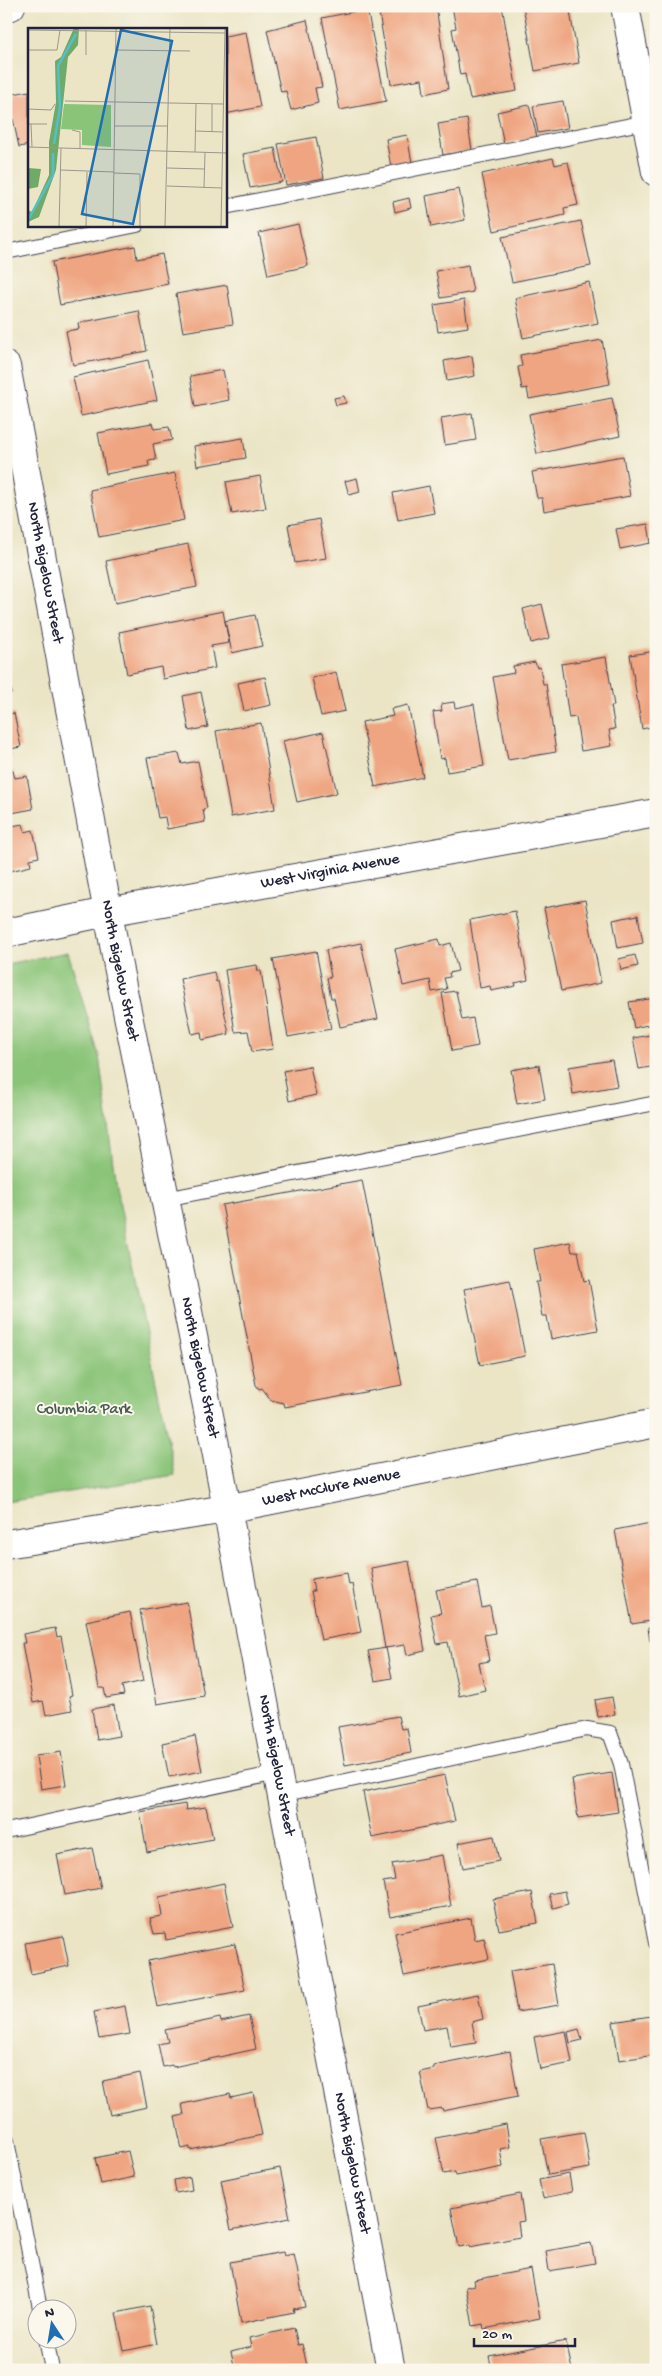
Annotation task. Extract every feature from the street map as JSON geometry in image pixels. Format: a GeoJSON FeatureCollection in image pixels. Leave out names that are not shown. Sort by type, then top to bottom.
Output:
{"type":"FeatureCollection","features":[{"type":"Feature","properties":{"kind":"street"},"geometry":{"type":"LineString","coordinates":[[6,7],[11,6]]}},
{"type":"Feature","properties":{"kind":"street"},"geometry":{"type":"LineString","coordinates":[[625,6],[651,121],[656,172]]}},
{"type":"Feature","properties":{"kind":"street","name":"North Bigelow Street"},"geometry":{"type":"LineString","coordinates":[[6,366],[107,912],[166,1199],[391,2370]]}},
{"type":"Feature","properties":{"kind":"street","name":"West Virginia Avenue"},"geometry":{"type":"LineString","coordinates":[[6,933],[107,912],[656,813]]}},
{"type":"Feature","properties":{"kind":"street","name":"West McClure Avenue"},"geometry":{"type":"LineString","coordinates":[[6,1544],[226,1509],[656,1424]]}},
{"type":"Feature","properties":{"kind":"lane"},"geometry":{"type":"LineString","coordinates":[[226,207],[651,121]]}},
{"type":"Feature","properties":{"kind":"lane"},"geometry":{"type":"LineString","coordinates":[[6,252],[133,226]]}},
{"type":"Feature","properties":{"kind":"lane"},"geometry":{"type":"LineString","coordinates":[[166,1199],[656,1103]]}},
{"type":"Feature","properties":{"kind":"lane"},"geometry":{"type":"LineString","coordinates":[[6,1831],[588,1730],[610,1733],[620,1764],[656,1943]]}},
{"type":"Feature","properties":{"kind":"lane"},"geometry":{"type":"LineString","coordinates":[[6,2136],[38,2298]]}},
{"type":"Feature","properties":{"kind":"lane"},"geometry":{"type":"LineString","coordinates":[[48,2348],[52,2370]]}},
{"type":"Feature","properties":{"kind":"green space","name":"Columbia Park"},"geometry":{"type":"Polygon","coordinates":[[[68,952],[99,1056],[116,1186],[175,1475],[6,1502],[6,964],[68,952]]]}},
{"type":"Feature","properties":{"kind":"building"},"geometry":{"type":"Polygon","coordinates":[[[386,6],[436,6],[448,89],[424,94],[422,79],[391,84],[379,13],[387,11],[386,6]]]}},
{"type":"Feature","properties":{"kind":"building"},"geometry":{"type":"Polygon","coordinates":[[[452,6],[502,6],[517,91],[470,99],[465,74],[460,75],[452,29],[456,28],[452,6]]]}},
{"type":"Feature","properties":{"kind":"building"},"geometry":{"type":"Polygon","coordinates":[[[523,6],[569,6],[579,63],[535,71],[523,6]]]}},
{"type":"Feature","properties":{"kind":"building"},"geometry":{"type":"Polygon","coordinates":[[[367,9],[386,101],[340,110],[322,18],[367,9]]]}},
{"type":"Feature","properties":{"kind":"building"},"geometry":{"type":"Polygon","coordinates":[[[307,20],[322,87],[315,88],[318,103],[291,110],[286,91],[281,92],[267,30],[307,20]]]}},
{"type":"Feature","properties":{"kind":"building"},"geometry":{"type":"Polygon","coordinates":[[[246,32],[260,107],[226,114],[226,36],[246,32]]]}},
{"type":"Feature","properties":{"kind":"building"},"geometry":{"type":"Polygon","coordinates":[[[28,91],[28,145],[19,147],[8,95],[28,91]]]}},
{"type":"Feature","properties":{"kind":"building"},"geometry":{"type":"Polygon","coordinates":[[[563,101],[568,128],[538,133],[533,106],[563,101]]]}},
{"type":"Feature","properties":{"kind":"building"},"geometry":{"type":"Polygon","coordinates":[[[529,105],[537,137],[504,144],[497,112],[529,105]]]}},
{"type":"Feature","properties":{"kind":"building"},"geometry":{"type":"Polygon","coordinates":[[[467,119],[472,150],[443,155],[438,124],[467,119]]]}},
{"type":"Feature","properties":{"kind":"building"},"geometry":{"type":"Polygon","coordinates":[[[407,135],[412,163],[391,167],[386,139],[407,135]]]}},
{"type":"Feature","properties":{"kind":"building"},"geometry":{"type":"Polygon","coordinates":[[[316,137],[324,178],[286,185],[278,144],[316,137]]]}},
{"type":"Feature","properties":{"kind":"building"},"geometry":{"type":"Polygon","coordinates":[[[275,148],[282,182],[250,188],[243,154],[275,148]]]}},
{"type":"Feature","properties":{"kind":"building"},"geometry":{"type":"Polygon","coordinates":[[[553,158],[555,165],[568,162],[578,205],[564,208],[565,215],[494,231],[482,174],[553,158]]]}},
{"type":"Feature","properties":{"kind":"building"},"geometry":{"type":"Polygon","coordinates":[[[459,189],[465,220],[431,227],[426,196],[459,189]]]}},
{"type":"Feature","properties":{"kind":"building"},"geometry":{"type":"Polygon","coordinates":[[[409,198],[411,208],[395,212],[393,202],[409,198]]]}},
{"type":"Feature","properties":{"kind":"building"},"geometry":{"type":"Polygon","coordinates":[[[581,221],[591,266],[512,282],[502,237],[581,221]]]}},
{"type":"Feature","properties":{"kind":"building"},"geometry":{"type":"Polygon","coordinates":[[[298,224],[308,266],[268,275],[259,233],[298,224]]]}},
{"type":"Feature","properties":{"kind":"building"},"geometry":{"type":"Polygon","coordinates":[[[135,246],[137,259],[162,254],[168,284],[60,305],[52,262],[135,246]]]}},
{"type":"Feature","properties":{"kind":"building"},"geometry":{"type":"Polygon","coordinates":[[[468,265],[473,292],[441,298],[436,271],[468,265]]]}},
{"type":"Feature","properties":{"kind":"building"},"geometry":{"type":"Polygon","coordinates":[[[589,282],[598,323],[523,338],[515,298],[589,282]]]}},
{"type":"Feature","properties":{"kind":"building"},"geometry":{"type":"Polygon","coordinates":[[[227,285],[233,324],[183,332],[176,294],[227,285]]]}},
{"type":"Feature","properties":{"kind":"building"},"geometry":{"type":"Polygon","coordinates":[[[464,300],[468,327],[438,332],[434,305],[464,300]]]}},
{"type":"Feature","properties":{"kind":"building"},"geometry":{"type":"Polygon","coordinates":[[[139,311],[147,351],[73,365],[66,331],[79,329],[78,323],[139,311]]]}},
{"type":"Feature","properties":{"kind":"building"},"geometry":{"type":"Polygon","coordinates":[[[602,340],[610,384],[529,399],[527,388],[522,389],[518,367],[522,366],[520,355],[602,340]]]}},
{"type":"Feature","properties":{"kind":"building"},"geometry":{"type":"Polygon","coordinates":[[[472,356],[475,376],[447,381],[444,361],[472,356]]]}},
{"type":"Feature","properties":{"kind":"building"},"geometry":{"type":"Polygon","coordinates":[[[148,360],[157,400],[81,416],[73,377],[148,360]]]}},
{"type":"Feature","properties":{"kind":"building"},"geometry":{"type":"Polygon","coordinates":[[[223,370],[229,400],[195,407],[190,376],[223,370]]]}},
{"type":"Feature","properties":{"kind":"building"},"geometry":{"type":"Polygon","coordinates":[[[344,396],[346,403],[336,405],[334,398],[344,396]]]}},
{"type":"Feature","properties":{"kind":"building"},"geometry":{"type":"Polygon","coordinates":[[[612,398],[620,436],[537,454],[529,414],[612,398]]]}},
{"type":"Feature","properties":{"kind":"building"},"geometry":{"type":"Polygon","coordinates":[[[472,413],[476,440],[445,445],[441,418],[472,413]]]}},
{"type":"Feature","properties":{"kind":"building"},"geometry":{"type":"Polygon","coordinates":[[[152,423],[154,429],[169,427],[172,440],[153,444],[156,460],[148,461],[149,466],[106,474],[98,433],[152,423]]]}},
{"type":"Feature","properties":{"kind":"building"},"geometry":{"type":"Polygon","coordinates":[[[243,438],[246,458],[197,466],[194,446],[243,438]]]}},
{"type":"Feature","properties":{"kind":"building"},"geometry":{"type":"Polygon","coordinates":[[[623,456],[630,496],[544,511],[542,498],[537,498],[532,472],[623,456]]]}},
{"type":"Feature","properties":{"kind":"building"},"geometry":{"type":"Polygon","coordinates":[[[175,473],[184,520],[99,537],[90,490],[175,473]]]}},
{"type":"Feature","properties":{"kind":"building"},"geometry":{"type":"Polygon","coordinates":[[[260,476],[266,508],[232,514],[226,482],[260,476]]]}},
{"type":"Feature","properties":{"kind":"building"},"geometry":{"type":"Polygon","coordinates":[[[357,478],[360,492],[349,495],[345,481],[357,478]]]}},
{"type":"Feature","properties":{"kind":"building"},"geometry":{"type":"Polygon","coordinates":[[[429,486],[434,513],[398,520],[393,493],[429,486]]]}},
{"type":"Feature","properties":{"kind":"building"},"geometry":{"type":"Polygon","coordinates":[[[319,519],[326,558],[295,563],[288,525],[319,519]]]}},
{"type":"Feature","properties":{"kind":"building"},"geometry":{"type":"Polygon","coordinates":[[[648,524],[651,543],[620,549],[616,529],[648,524]]]}},
{"type":"Feature","properties":{"kind":"building"},"geometry":{"type":"Polygon","coordinates":[[[188,544],[197,587],[115,603],[106,561],[188,544]]]}},
{"type":"Feature","properties":{"kind":"building"},"geometry":{"type":"Polygon","coordinates":[[[542,604],[550,638],[531,643],[523,609],[542,604]]]}},
{"type":"Feature","properties":{"kind":"building"},"geometry":{"type":"Polygon","coordinates":[[[223,611],[229,643],[211,646],[215,668],[163,679],[161,667],[127,674],[119,632],[223,611]]]}},
{"type":"Feature","properties":{"kind":"building"},"geometry":{"type":"Polygon","coordinates":[[[255,615],[262,646],[232,653],[225,621],[255,615]]]}},
{"type":"Feature","properties":{"kind":"building"},"geometry":{"type":"Polygon","coordinates":[[[656,651],[656,737],[652,737],[651,727],[642,729],[630,655],[656,651]]]}},
{"type":"Feature","properties":{"kind":"building"},"geometry":{"type":"Polygon","coordinates":[[[606,657],[614,706],[611,706],[615,729],[609,730],[612,746],[581,751],[576,717],[569,718],[561,664],[606,657]]]}},
{"type":"Feature","properties":{"kind":"building"},"geometry":{"type":"Polygon","coordinates":[[[535,662],[537,668],[540,667],[543,684],[546,684],[556,752],[508,760],[493,677],[514,673],[513,666],[535,662]]]}},
{"type":"Feature","properties":{"kind":"building"},"geometry":{"type":"Polygon","coordinates":[[[6,671],[12,693],[6,694],[6,671]]]}},
{"type":"Feature","properties":{"kind":"building"},"geometry":{"type":"Polygon","coordinates":[[[336,672],[345,711],[321,716],[312,678],[336,672]]]}},
{"type":"Feature","properties":{"kind":"building"},"geometry":{"type":"Polygon","coordinates":[[[265,677],[271,705],[244,711],[238,683],[265,677]]]}},
{"type":"Feature","properties":{"kind":"building"},"geometry":{"type":"Polygon","coordinates":[[[201,692],[208,727],[189,731],[183,696],[201,692]]]}},
{"type":"Feature","properties":{"kind":"building"},"geometry":{"type":"Polygon","coordinates":[[[454,702],[455,708],[474,704],[484,766],[447,772],[445,758],[440,759],[433,712],[442,711],[441,704],[454,702]]]}},
{"type":"Feature","properties":{"kind":"building"},"geometry":{"type":"Polygon","coordinates":[[[408,705],[423,777],[375,787],[362,722],[393,716],[391,709],[408,705]]]}},
{"type":"Feature","properties":{"kind":"building"},"geometry":{"type":"Polygon","coordinates":[[[14,713],[21,747],[9,749],[11,757],[6,758],[6,715],[14,713]]]}},
{"type":"Feature","properties":{"kind":"building"},"geometry":{"type":"Polygon","coordinates":[[[261,723],[275,809],[231,817],[216,731],[261,723]]]}},
{"type":"Feature","properties":{"kind":"building"},"geometry":{"type":"Polygon","coordinates":[[[323,732],[337,793],[297,802],[283,741],[323,732]]]}},
{"type":"Feature","properties":{"kind":"building"},"geometry":{"type":"Polygon","coordinates":[[[179,753],[182,764],[198,761],[207,808],[203,809],[205,822],[167,829],[165,817],[158,818],[147,758],[179,753]]]}},
{"type":"Feature","properties":{"kind":"building"},"geometry":{"type":"Polygon","coordinates":[[[13,771],[15,778],[27,776],[33,809],[6,814],[6,772],[13,771]]]}},
{"type":"Feature","properties":{"kind":"building"},"geometry":{"type":"Polygon","coordinates":[[[23,824],[25,832],[33,830],[39,857],[30,859],[31,866],[6,872],[6,827],[23,824]]]}},
{"type":"Feature","properties":{"kind":"building"},"geometry":{"type":"Polygon","coordinates":[[[585,900],[601,983],[561,991],[544,908],[585,900]]]}},
{"type":"Feature","properties":{"kind":"building"},"geometry":{"type":"Polygon","coordinates":[[[515,911],[528,980],[515,983],[516,986],[491,991],[490,986],[480,988],[470,920],[515,911]]]}},
{"type":"Feature","properties":{"kind":"building"},"geometry":{"type":"Polygon","coordinates":[[[638,915],[643,943],[618,948],[613,920],[638,915]]]}},
{"type":"Feature","properties":{"kind":"building"},"geometry":{"type":"Polygon","coordinates":[[[439,939],[440,946],[451,943],[458,971],[449,973],[450,977],[444,978],[447,989],[432,992],[430,980],[403,986],[395,949],[439,939]]]}},
{"type":"Feature","properties":{"kind":"building"},"geometry":{"type":"Polygon","coordinates":[[[361,943],[378,1019],[340,1027],[334,998],[331,998],[327,978],[331,977],[326,950],[361,943]]]}},
{"type":"Feature","properties":{"kind":"building"},"geometry":{"type":"Polygon","coordinates":[[[316,951],[331,1029],[288,1037],[273,959],[316,951]]]}},
{"type":"Feature","properties":{"kind":"building"},"geometry":{"type":"Polygon","coordinates":[[[635,955],[638,966],[621,970],[619,959],[635,955]]]}},
{"type":"Feature","properties":{"kind":"building"},"geometry":{"type":"Polygon","coordinates":[[[257,965],[258,971],[261,971],[273,1049],[252,1052],[248,1031],[235,1032],[225,970],[257,965]]]}},
{"type":"Feature","properties":{"kind":"building"},"geometry":{"type":"Polygon","coordinates":[[[214,972],[216,982],[218,981],[229,1034],[202,1040],[201,1032],[192,1034],[180,979],[214,972]]]}},
{"type":"Feature","properties":{"kind":"building"},"geometry":{"type":"Polygon","coordinates":[[[456,991],[462,1020],[473,1018],[478,1046],[452,1051],[442,993],[456,991]]]}},
{"type":"Feature","properties":{"kind":"building"},"geometry":{"type":"Polygon","coordinates":[[[656,998],[656,1023],[634,1028],[629,1002],[656,998]]]}},
{"type":"Feature","properties":{"kind":"building"},"geometry":{"type":"Polygon","coordinates":[[[656,1034],[656,1066],[639,1069],[633,1038],[656,1034]]]}},
{"type":"Feature","properties":{"kind":"building"},"geometry":{"type":"Polygon","coordinates":[[[612,1060],[617,1086],[573,1094],[569,1067],[612,1060]]]}},
{"type":"Feature","properties":{"kind":"building"},"geometry":{"type":"Polygon","coordinates":[[[539,1065],[545,1099],[517,1104],[511,1070],[539,1065]]]}},
{"type":"Feature","properties":{"kind":"building"},"geometry":{"type":"Polygon","coordinates":[[[310,1066],[316,1095],[289,1101],[283,1071],[310,1066]]]}},
{"type":"Feature","properties":{"kind":"building"},"geometry":{"type":"Polygon","coordinates":[[[362,1180],[402,1385],[285,1407],[284,1403],[271,1400],[262,1388],[259,1389],[256,1385],[222,1205],[362,1180]]]}},
{"type":"Feature","properties":{"kind":"building"},"geometry":{"type":"Polygon","coordinates":[[[570,1242],[572,1252],[578,1251],[584,1281],[589,1280],[598,1330],[551,1339],[547,1316],[542,1316],[536,1282],[540,1282],[534,1249],[570,1242]]]}},
{"type":"Feature","properties":{"kind":"building"},"geometry":{"type":"Polygon","coordinates":[[[510,1280],[525,1356],[480,1365],[464,1289],[510,1280]]]}},
{"type":"Feature","properties":{"kind":"building"},"geometry":{"type":"Polygon","coordinates":[[[656,1522],[656,1620],[632,1624],[615,1530],[656,1522]]]}},
{"type":"Feature","properties":{"kind":"building"},"geometry":{"type":"Polygon","coordinates":[[[409,1561],[425,1651],[407,1655],[405,1645],[385,1648],[371,1568],[409,1561]]]}},
{"type":"Feature","properties":{"kind":"building"},"geometry":{"type":"Polygon","coordinates":[[[347,1573],[349,1585],[352,1584],[361,1632],[321,1640],[311,1591],[314,1591],[312,1579],[347,1573]]]}},
{"type":"Feature","properties":{"kind":"building"},"geometry":{"type":"Polygon","coordinates":[[[477,1582],[482,1608],[490,1606],[495,1633],[484,1635],[489,1661],[479,1663],[485,1690],[459,1696],[448,1642],[437,1644],[431,1615],[441,1613],[436,1590],[477,1582]]]}},
{"type":"Feature","properties":{"kind":"building"},"geometry":{"type":"Polygon","coordinates":[[[187,1602],[204,1696],[157,1704],[140,1610],[187,1602]]]}},
{"type":"Feature","properties":{"kind":"building"},"geometry":{"type":"Polygon","coordinates":[[[130,1612],[143,1681],[122,1686],[124,1695],[106,1698],[104,1688],[99,1688],[86,1621],[130,1612]]]}},
{"type":"Feature","properties":{"kind":"building"},"geometry":{"type":"Polygon","coordinates":[[[656,1627],[656,1639],[650,1641],[648,1628],[656,1627]]]}},
{"type":"Feature","properties":{"kind":"building"},"geometry":{"type":"Polygon","coordinates":[[[55,1628],[57,1637],[61,1636],[72,1695],[69,1696],[72,1710],[46,1715],[43,1701],[33,1703],[22,1643],[25,1643],[23,1634],[55,1628]]]}},
{"type":"Feature","properties":{"kind":"building"},"geometry":{"type":"Polygon","coordinates":[[[386,1648],[392,1678],[375,1681],[368,1651],[386,1648]]]}},
{"type":"Feature","properties":{"kind":"building"},"geometry":{"type":"Polygon","coordinates":[[[612,1697],[615,1714],[598,1717],[595,1700],[612,1697]]]}},
{"type":"Feature","properties":{"kind":"building"},"geometry":{"type":"Polygon","coordinates":[[[114,1705],[119,1736],[97,1740],[92,1709],[114,1705]]]}},
{"type":"Feature","properties":{"kind":"building"},"geometry":{"type":"Polygon","coordinates":[[[398,1716],[401,1729],[407,1728],[411,1753],[345,1765],[338,1727],[398,1716]]]}},
{"type":"Feature","properties":{"kind":"building"},"geometry":{"type":"Polygon","coordinates":[[[195,1736],[202,1771],[169,1777],[162,1743],[195,1736]]]}},
{"type":"Feature","properties":{"kind":"building"},"geometry":{"type":"Polygon","coordinates":[[[61,1752],[66,1785],[41,1789],[36,1756],[61,1752]]]}},
{"type":"Feature","properties":{"kind":"building"},"geometry":{"type":"Polygon","coordinates":[[[612,1773],[618,1812],[578,1818],[572,1779],[612,1773]]]}},
{"type":"Feature","properties":{"kind":"building"},"geometry":{"type":"Polygon","coordinates":[[[445,1775],[455,1821],[372,1838],[363,1792],[445,1775]]]}},
{"type":"Feature","properties":{"kind":"building"},"geometry":{"type":"Polygon","coordinates":[[[185,1804],[186,1810],[206,1807],[213,1839],[147,1852],[140,1812],[185,1804]]]}},
{"type":"Feature","properties":{"kind":"building"},"geometry":{"type":"Polygon","coordinates":[[[494,1836],[499,1861],[463,1868],[458,1843],[494,1836]]]}},
{"type":"Feature","properties":{"kind":"building"},"geometry":{"type":"Polygon","coordinates":[[[92,1848],[101,1888],[65,1895],[57,1855],[92,1848]]]}},
{"type":"Feature","properties":{"kind":"building"},"geometry":{"type":"Polygon","coordinates":[[[442,1855],[451,1906],[390,1917],[383,1882],[395,1880],[392,1864],[442,1855]]]}},
{"type":"Feature","properties":{"kind":"building"},"geometry":{"type":"Polygon","coordinates":[[[224,1883],[233,1927],[166,1940],[165,1933],[154,1934],[150,1918],[162,1916],[159,1897],[224,1883]]]}},
{"type":"Feature","properties":{"kind":"building"},"geometry":{"type":"Polygon","coordinates":[[[565,1891],[568,1904],[553,1908],[549,1894],[565,1891]]]}},
{"type":"Feature","properties":{"kind":"building"},"geometry":{"type":"Polygon","coordinates":[[[532,1892],[538,1923],[499,1930],[493,1899],[532,1892]]]}},
{"type":"Feature","properties":{"kind":"building"},"geometry":{"type":"Polygon","coordinates":[[[471,1918],[475,1940],[484,1938],[489,1959],[404,1976],[395,1933],[471,1918]]]}},
{"type":"Feature","properties":{"kind":"building"},"geometry":{"type":"Polygon","coordinates":[[[63,1936],[69,1966],[31,1974],[25,1943],[63,1936]]]}},
{"type":"Feature","properties":{"kind":"building"},"geometry":{"type":"Polygon","coordinates":[[[235,1944],[245,1990],[157,2007],[148,1961],[235,1944]]]}},
{"type":"Feature","properties":{"kind":"building"},"geometry":{"type":"Polygon","coordinates":[[[552,1964],[559,2005],[517,2012],[510,1971],[552,1964]]]}},
{"type":"Feature","properties":{"kind":"building"},"geometry":{"type":"Polygon","coordinates":[[[478,1994],[483,2019],[472,2022],[476,2043],[451,2047],[447,2026],[423,2030],[418,2006],[478,1994]]]}},
{"type":"Feature","properties":{"kind":"building"},"geometry":{"type":"Polygon","coordinates":[[[125,2006],[130,2034],[99,2039],[94,2012],[125,2006]]]}},
{"type":"Feature","properties":{"kind":"building"},"geometry":{"type":"Polygon","coordinates":[[[249,2016],[256,2049],[173,2067],[172,2065],[163,2067],[158,2044],[168,2042],[165,2030],[220,2018],[221,2022],[249,2016]]]}},
{"type":"Feature","properties":{"kind":"building"},"geometry":{"type":"Polygon","coordinates":[[[651,2016],[656,2055],[619,2060],[613,2022],[651,2016]]]}},
{"type":"Feature","properties":{"kind":"building"},"geometry":{"type":"Polygon","coordinates":[[[579,2029],[582,2040],[570,2043],[568,2032],[579,2029]]]}},
{"type":"Feature","properties":{"kind":"building"},"geometry":{"type":"Polygon","coordinates":[[[566,2031],[572,2063],[540,2069],[534,2037],[566,2031]]]}},
{"type":"Feature","properties":{"kind":"building"},"geometry":{"type":"Polygon","coordinates":[[[510,2051],[518,2096],[443,2111],[442,2108],[428,2110],[420,2072],[434,2069],[434,2066],[510,2051]]]}},
{"type":"Feature","properties":{"kind":"building"},"geometry":{"type":"Polygon","coordinates":[[[140,2073],[147,2107],[110,2115],[103,2081],[140,2073]]]}},
{"type":"Feature","properties":{"kind":"building"},"geometry":{"type":"Polygon","coordinates":[[[253,2093],[262,2135],[190,2150],[190,2147],[182,2149],[175,2117],[184,2115],[182,2104],[230,2094],[231,2098],[253,2093]]]}},
{"type":"Feature","properties":{"kind":"building"},"geometry":{"type":"Polygon","coordinates":[[[506,2124],[510,2147],[500,2149],[503,2167],[456,2176],[455,2172],[444,2174],[436,2138],[506,2124]]]}},
{"type":"Feature","properties":{"kind":"building"},"geometry":{"type":"Polygon","coordinates":[[[584,2132],[590,2168],[548,2175],[541,2139],[584,2132]]]}},
{"type":"Feature","properties":{"kind":"building"},"geometry":{"type":"Polygon","coordinates":[[[128,2151],[134,2177],[101,2184],[95,2158],[128,2151]]]}},
{"type":"Feature","properties":{"kind":"building"},"geometry":{"type":"Polygon","coordinates":[[[280,2168],[290,2218],[231,2230],[221,2180],[280,2168]]]}},
{"type":"Feature","properties":{"kind":"building"},"geometry":{"type":"Polygon","coordinates":[[[569,2174],[572,2192],[543,2198],[539,2180],[569,2174]]]}},
{"type":"Feature","properties":{"kind":"building"},"geometry":{"type":"Polygon","coordinates":[[[190,2177],[192,2190],[176,2193],[174,2180],[190,2177]]]}},
{"type":"Feature","properties":{"kind":"building"},"geometry":{"type":"Polygon","coordinates":[[[520,2194],[524,2221],[518,2222],[520,2237],[470,2247],[470,2245],[459,2247],[451,2208],[520,2194]]]}},
{"type":"Feature","properties":{"kind":"building"},"geometry":{"type":"Polygon","coordinates":[[[591,2243],[595,2263],[549,2271],[546,2251],[591,2243]]]}},
{"type":"Feature","properties":{"kind":"building"},"geometry":{"type":"Polygon","coordinates":[[[283,2252],[284,2256],[294,2254],[305,2307],[293,2309],[294,2312],[241,2323],[230,2262],[283,2252]]]}},
{"type":"Feature","properties":{"kind":"building"},"geometry":{"type":"Polygon","coordinates":[[[531,2269],[540,2318],[484,2329],[483,2324],[473,2326],[466,2287],[475,2285],[474,2280],[531,2269]]]}},
{"type":"Feature","properties":{"kind":"building"},"geometry":{"type":"Polygon","coordinates":[[[150,2306],[157,2344],[124,2351],[116,2313],[150,2306]]]}},
{"type":"Feature","properties":{"kind":"building"},"geometry":{"type":"Polygon","coordinates":[[[294,2328],[298,2345],[302,2344],[308,2370],[235,2370],[231,2352],[251,2347],[249,2338],[294,2328]]]}},
{"type":"Feature","properties":{"kind":"building"},"geometry":{"type":"Polygon","coordinates":[[[566,2341],[572,2370],[492,2370],[489,2356],[566,2341]]]}}]}
